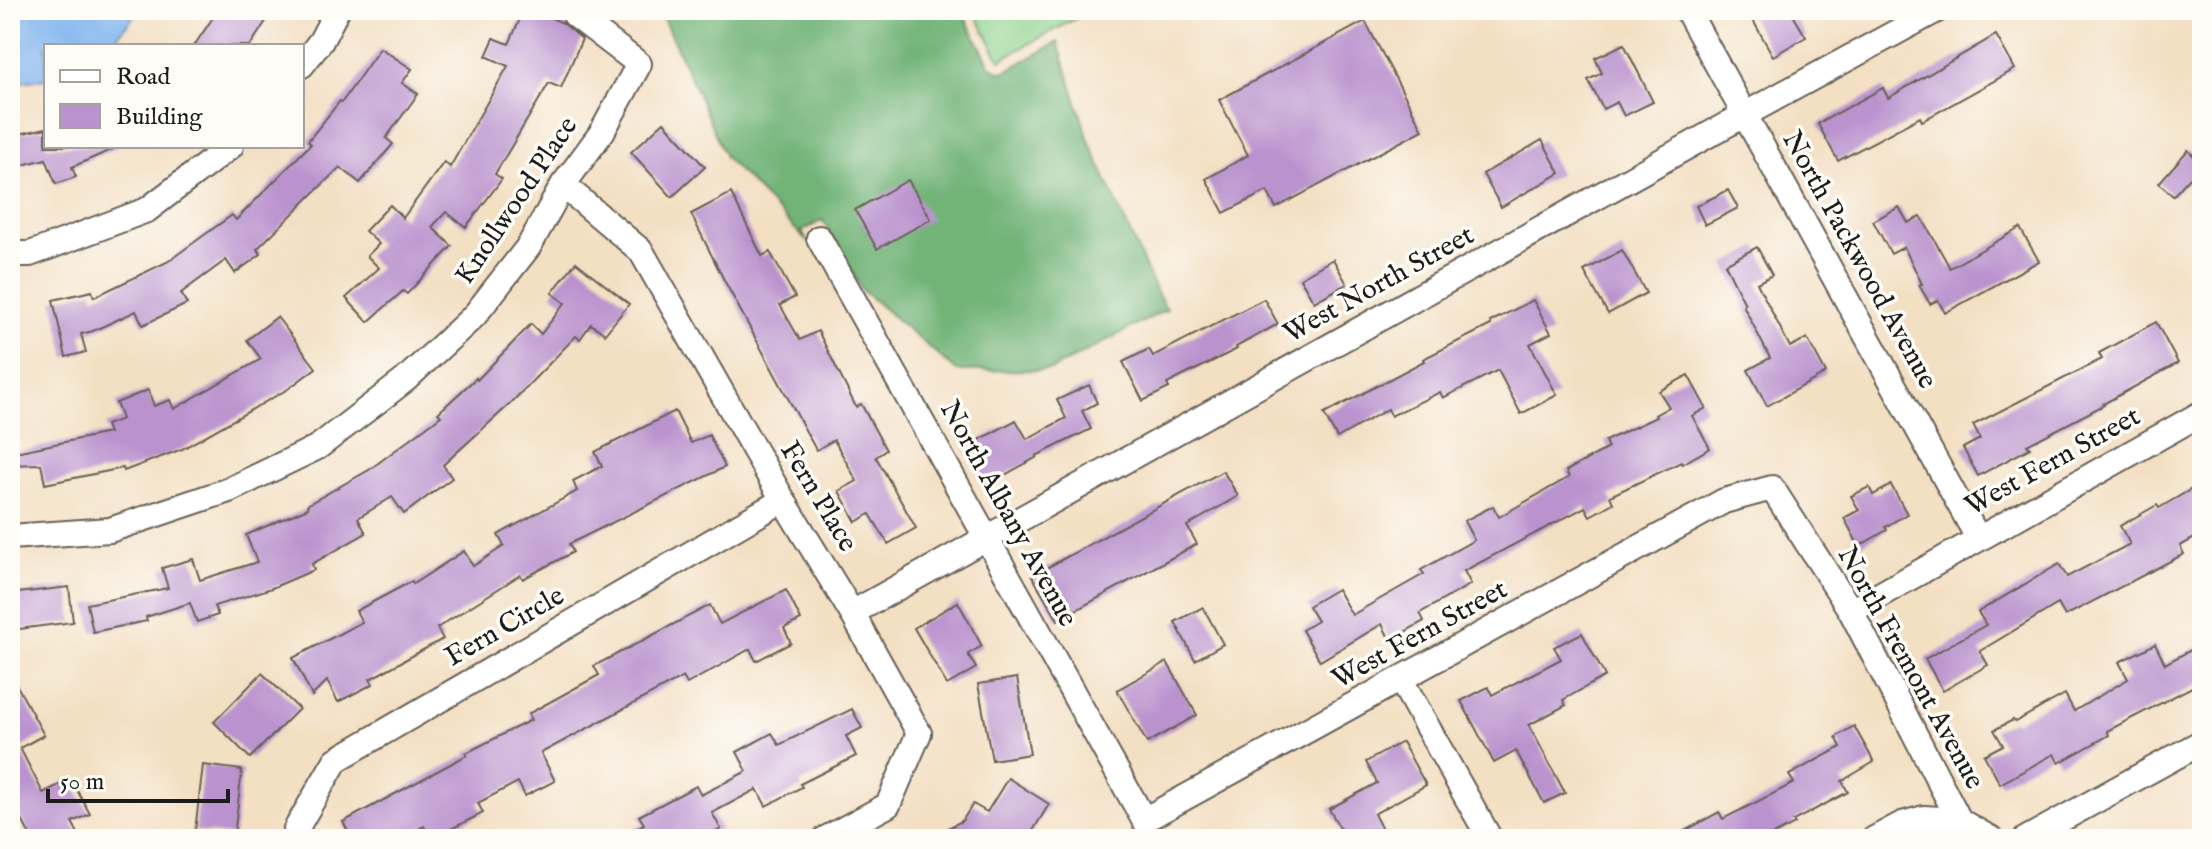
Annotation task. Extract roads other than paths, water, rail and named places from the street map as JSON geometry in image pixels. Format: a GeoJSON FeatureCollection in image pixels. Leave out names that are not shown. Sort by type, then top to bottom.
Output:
{"type":"FeatureCollection","features":[{"type":"Feature","properties":{"kind":"street"},"geometry":{"type":"LineString","coordinates":[[304,62],[321,41],[337,10]]}},
{"type":"Feature","properties":{"kind":"street","name":"North Packwood Avenue"},"geometry":{"type":"LineString","coordinates":[[1687,10],[1978,538]]}},
{"type":"Feature","properties":{"kind":"street","name":"West North Street"},"geometry":{"type":"LineString","coordinates":[[852,613],[1937,10]]}},
{"type":"Feature","properties":{"kind":"street","name":"Knollwood Place"},"geometry":{"type":"LineString","coordinates":[[10,537],[110,530],[229,490],[318,447],[405,380],[474,316],[529,246],[563,185],[602,132],[639,64],[575,15]]}},
{"type":"Feature","properties":{"kind":"street"},"geometry":{"type":"LineString","coordinates":[[10,254],[30,254],[147,210],[228,148]]}},
{"type":"Feature","properties":{"kind":"street","name":"Fern Place"},"geometry":{"type":"LineString","coordinates":[[563,185],[641,251],[919,733],[888,805],[825,839]]}},
{"type":"Feature","properties":{"kind":"street","name":"North Albany Avenue"},"geometry":{"type":"LineString","coordinates":[[819,238],[1144,820]]}},
{"type":"Feature","properties":{"kind":"street","name":"West Fern Street"},"geometry":{"type":"LineString","coordinates":[[1851,611],[2202,413]]}},
{"type":"Feature","properties":{"kind":"street","name":"North Fremont Avenue"},"geometry":{"type":"LineString","coordinates":[[1724,501],[1772,488],[1851,611],[1964,829]]}},
{"type":"Feature","properties":{"kind":"street","name":"Fern Circle"},"geometry":{"type":"LineString","coordinates":[[302,839],[296,829],[336,760],[783,500]]}},
{"type":"Feature","properties":{"kind":"street","name":"West Fern Street"},"geometry":{"type":"LineString","coordinates":[[1144,820],[1724,501]]}},
{"type":"Feature","properties":{"kind":"street"},"geometry":{"type":"LineString","coordinates":[[1401,680],[1490,839]]}},
{"type":"Feature","properties":{"kind":"street"},"geometry":{"type":"LineString","coordinates":[[2026,839],[2202,742]]}},
{"type":"Feature","properties":{"kind":"street"},"geometry":{"type":"LineString","coordinates":[[1874,839],[1902,824],[1924,818],[1991,839]]}},
{"type":"Feature","properties":{"kind":"water"},"geometry":{"type":"Polygon","coordinates":[[[10,10],[139,10],[112,44],[44,44],[44,79],[10,83],[10,10]]]}}]}
